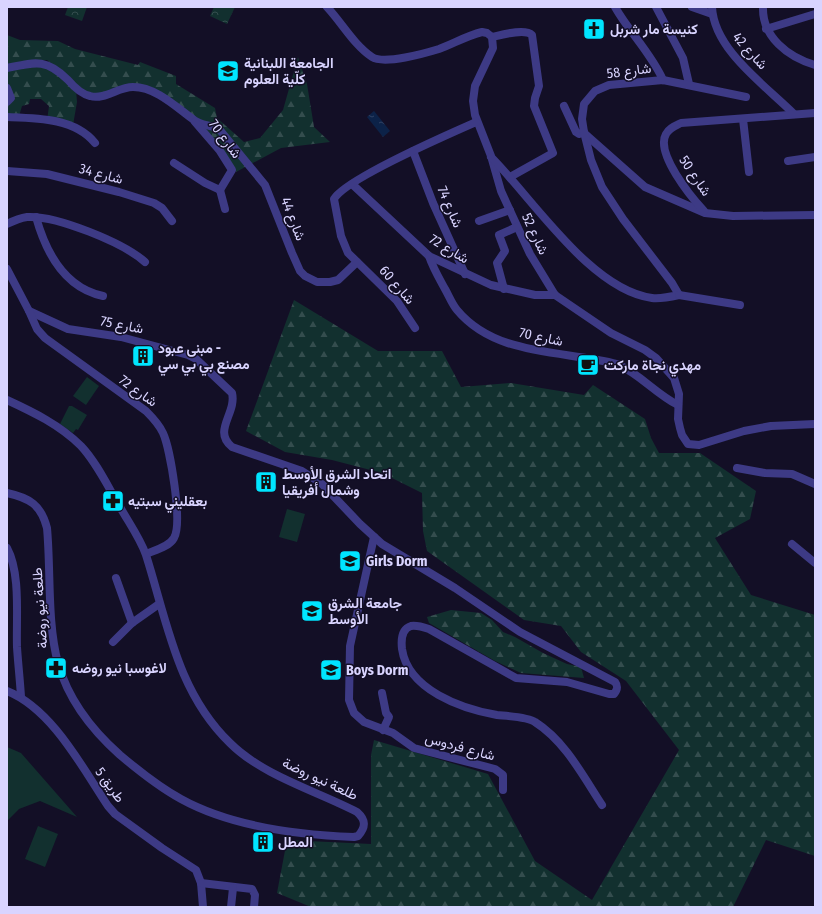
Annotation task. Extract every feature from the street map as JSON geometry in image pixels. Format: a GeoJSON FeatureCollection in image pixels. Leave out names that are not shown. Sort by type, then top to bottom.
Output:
{"type":"FeatureCollection","features":[{"type":"Feature","properties":{"kind":"street"},"geometry":{"type":"LineString","coordinates":[[327,7],[362,47],[373,58],[377,59],[393,59],[439,49],[482,32],[487,33],[492,37],[508,33],[528,32],[533,37],[539,86],[534,106],[553,153],[510,177]]}},
{"type":"Feature","properties":{"kind":"street"},"geometry":{"type":"LineString","coordinates":[[615,7],[633,36],[650,57],[663,80]]}},
{"type":"Feature","properties":{"kind":"street"},"geometry":{"type":"LineString","coordinates":[[656,7],[682,58],[689,84]]}},
{"type":"Feature","properties":{"kind":"street","name":"شارع 42"},"geometry":{"type":"LineString","coordinates":[[692,7],[712,10],[721,38],[733,54],[794,114]]}},
{"type":"Feature","properties":{"kind":"street"},"geometry":{"type":"LineString","coordinates":[[763,7],[762,14],[766,29],[780,46],[794,56],[815,64]]}},
{"type":"Feature","properties":{"kind":"street"},"geometry":{"type":"LineString","coordinates":[[766,29],[815,14]]}},
{"type":"Feature","properties":{"kind":"street","name":"شارع 52"},"geometry":{"type":"LineString","coordinates":[[492,37],[493,48],[475,86],[472,101],[476,122],[491,156],[501,191],[517,227],[540,274],[555,295],[611,333],[632,343],[656,358],[674,378],[679,394],[678,419],[682,435],[688,444],[695,446],[744,431],[771,426],[815,424]]}},
{"type":"Feature","properties":{"kind":"street","name":"شارع 44"},"geometry":{"type":"LineString","coordinates":[[7,68],[37,63],[50,65],[79,90],[95,97],[106,95],[128,87],[150,90],[195,121],[219,129],[265,184],[292,253],[300,271],[304,276],[317,282],[330,282],[338,280],[357,262]]}},
{"type":"Feature","properties":{"kind":"street","name":"شارع 58"},"geometry":{"type":"LineString","coordinates":[[679,296],[672,283],[639,241],[602,187],[591,160],[584,132],[582,119],[584,104],[596,91],[620,83],[663,80],[689,84],[746,97]]}},
{"type":"Feature","properties":{"kind":"street"},"geometry":{"type":"LineString","coordinates":[[7,88],[11,97],[7,102]]}},
{"type":"Feature","properties":{"kind":"street","name":"شارع 50"},"geometry":{"type":"LineString","coordinates":[[564,106],[576,133],[584,132],[644,187],[705,213]]}},
{"type":"Feature","properties":{"kind":"street","name":"شارع 50"},"geometry":{"type":"LineString","coordinates":[[705,213],[674,171],[668,159],[664,144],[665,135],[669,129],[681,124],[815,112]]}},
{"type":"Feature","properties":{"kind":"street"},"geometry":{"type":"LineString","coordinates":[[7,117],[68,124],[84,132],[95,143]]}},
{"type":"Feature","properties":{"kind":"street"},"geometry":{"type":"LineString","coordinates":[[743,119],[749,172]]}},
{"type":"Feature","properties":{"kind":"street","name":"شارع 70"},"geometry":{"type":"LineString","coordinates":[[195,121],[220,151],[232,170],[220,190]]}},
{"type":"Feature","properties":{"kind":"street"},"geometry":{"type":"LineString","coordinates":[[357,262],[348,253],[344,244],[334,206],[336,195],[352,184],[413,151],[476,122]]}},
{"type":"Feature","properties":{"kind":"street","name":"شارع 74"},"geometry":{"type":"LineString","coordinates":[[413,151],[433,203],[465,274]]}},
{"type":"Feature","properties":{"kind":"street"},"geometry":{"type":"LineString","coordinates":[[491,156],[588,264],[609,280],[631,292],[648,297],[656,298],[679,296],[740,305]]}},
{"type":"Feature","properties":{"kind":"street"},"geometry":{"type":"LineString","coordinates":[[788,161],[815,157]]}},
{"type":"Feature","properties":{"kind":"street"},"geometry":{"type":"LineString","coordinates":[[174,163],[205,183],[220,190],[225,209]]}},
{"type":"Feature","properties":{"kind":"street","name":"شارع 34"},"geometry":{"type":"LineString","coordinates":[[10,173],[63,177],[119,192],[154,203],[162,208],[172,221]]}},
{"type":"Feature","properties":{"kind":"street","name":"شارع 72"},"geometry":{"type":"LineString","coordinates":[[352,184],[429,256],[478,280],[504,289],[535,295],[555,295]]}},
{"type":"Feature","properties":{"kind":"street"},"geometry":{"type":"LineString","coordinates":[[479,221],[510,210]]}},
{"type":"Feature","properties":{"kind":"street"},"geometry":{"type":"LineString","coordinates":[[705,213],[733,216],[815,215]]}},
{"type":"Feature","properties":{"kind":"street"},"geometry":{"type":"LineString","coordinates":[[7,224],[26,217],[36,217],[92,232],[124,247],[145,262]]}},
{"type":"Feature","properties":{"kind":"street"},"geometry":{"type":"LineString","coordinates":[[36,217],[46,247],[68,279],[85,291],[103,296]]}},
{"type":"Feature","properties":{"kind":"street"},"geometry":{"type":"LineString","coordinates":[[504,289],[497,260],[506,252],[499,235],[517,227]]}},
{"type":"Feature","properties":{"kind":"street","name":"شارع 70"},"geometry":{"type":"LineString","coordinates":[[429,256],[456,309],[480,330],[505,342],[544,351],[617,364],[627,368],[663,397],[678,405]]}},
{"type":"Feature","properties":{"kind":"street","name":"شارع 60"},"geometry":{"type":"LineString","coordinates":[[357,262],[397,301],[415,328]]}},
{"type":"Feature","properties":{"kind":"street"},"geometry":{"type":"LineString","coordinates":[[7,269],[30,311]]}},
{"type":"Feature","properties":{"kind":"street","name":"شارع 72"},"geometry":{"type":"LineString","coordinates":[[30,311],[37,329],[45,338],[146,411],[158,423],[163,432],[166,441],[175,494],[178,526],[174,538],[167,545],[146,554]]}},
{"type":"Feature","properties":{"kind":"street","name":"شارع 75"},"geometry":{"type":"LineString","coordinates":[[30,311],[68,329],[121,337],[176,350],[196,359],[232,394],[234,403],[224,427],[225,439],[228,443],[232,447],[302,470],[322,484],[374,537]]}},
{"type":"Feature","properties":{"kind":"street","name":"طلعة نيو روضة"},"geometry":{"type":"LineString","coordinates":[[7,400],[42,417],[65,433],[81,447],[102,477],[146,554],[159,604],[174,652],[194,695],[230,743],[248,758],[295,784],[357,812],[365,820],[365,824],[358,836],[322,835],[264,827],[212,812],[182,799],[146,778],[111,747],[95,731],[83,713],[64,679],[58,662],[53,628],[47,528],[44,516],[39,508],[32,502],[20,495],[7,493]]}},
{"type":"Feature","properties":{"kind":"street"},"geometry":{"type":"LineString","coordinates":[[737,468],[765,473],[792,474],[815,484]]}},
{"type":"Feature","properties":{"kind":"street"},"geometry":{"type":"LineString","coordinates":[[374,537],[382,544],[456,588],[520,632],[615,682],[618,686],[617,690],[614,694],[609,694],[568,682],[516,678],[429,629],[415,625],[408,627],[403,633],[401,641],[403,654],[408,665],[419,680],[442,698],[477,711],[534,721],[559,742],[602,804]]}},
{"type":"Feature","properties":{"kind":"street","name":"شارع فردوس"},"geometry":{"type":"LineString","coordinates":[[374,537],[350,646],[349,700],[354,713],[364,722],[393,733],[414,748],[495,769],[503,775],[503,790]]}},
{"type":"Feature","properties":{"kind":"street"},"geometry":{"type":"LineString","coordinates":[[371,550],[382,544]]}},
{"type":"Feature","properties":{"kind":"street"},"geometry":{"type":"LineString","coordinates":[[792,544],[815,563]]}},
{"type":"Feature","properties":{"kind":"street"},"geometry":{"type":"LineString","coordinates":[[7,548],[13,563],[16,586],[17,649],[21,697]]}},
{"type":"Feature","properties":{"kind":"street"},"geometry":{"type":"LineString","coordinates":[[116,578],[132,623]]}},
{"type":"Feature","properties":{"kind":"street"},"geometry":{"type":"LineString","coordinates":[[113,642],[132,623],[159,604]]}},
{"type":"Feature","properties":{"kind":"street","name":"طريق 5"},"geometry":{"type":"LineString","coordinates":[[7,691],[21,697],[37,709],[57,732],[115,814],[162,848],[192,866],[199,875],[201,882],[203,907]]}},
{"type":"Feature","properties":{"kind":"street"},"geometry":{"type":"LineString","coordinates":[[382,693],[386,713],[389,717],[383,730]]}},
{"type":"Feature","properties":{"kind":"street"},"geometry":{"type":"LineString","coordinates":[[201,882],[254,890],[254,907]]}},
{"type":"Feature","properties":{"kind":"street"},"geometry":{"type":"LineString","coordinates":[[231,907],[233,888]]}},
{"type":"Feature","properties":{"kind":"green space"},"geometry":{"type":"Polygon","coordinates":[[[68,7],[87,7],[82,21],[65,15],[68,7]]]}},
{"type":"Feature","properties":{"kind":"green space"},"geometry":{"type":"Polygon","coordinates":[[[214,7],[235,7],[227,24],[210,16],[214,7]]]}},
{"type":"Feature","properties":{"kind":"green space"},"geometry":{"type":"Polygon","coordinates":[[[7,35],[20,40],[58,41],[75,49],[138,65],[140,62],[176,76],[176,84],[215,108],[217,118],[244,142],[260,138],[283,110],[298,57],[307,84],[314,127],[330,142],[281,148],[236,172],[196,119],[150,90],[123,90],[102,99],[86,92],[47,60],[7,64],[7,35]]]}},
{"type":"Feature","properties":{"kind":"green space"},"geometry":{"type":"Polygon","coordinates":[[[46,65],[76,90],[77,102],[73,125],[47,121],[49,106],[41,99],[30,99],[29,104],[22,106],[19,116],[7,116],[7,68],[46,65]]]}},
{"type":"Feature","properties":{"kind":"green space"},"geometry":{"type":"Polygon","coordinates":[[[294,300],[378,351],[442,351],[461,387],[511,383],[584,395],[593,385],[645,419],[651,438],[659,453],[700,453],[756,491],[750,519],[715,538],[751,595],[815,615],[815,856],[766,840],[733,907],[311,907],[277,893],[287,840],[371,844],[371,755],[374,740],[488,774],[535,861],[592,900],[679,750],[626,681],[581,652],[561,626],[524,620],[427,551],[423,531],[422,493],[382,473],[332,460],[285,452],[246,431],[294,300]]]}},
{"type":"Feature","properties":{"kind":"green space"},"geometry":{"type":"Polygon","coordinates":[[[87,377],[99,386],[86,405],[73,396],[87,377]]]}},
{"type":"Feature","properties":{"kind":"green space"},"geometry":{"type":"Polygon","coordinates":[[[69,406],[72,406],[87,415],[78,430],[76,429],[73,433],[60,424],[69,406]]]}},
{"type":"Feature","properties":{"kind":"green space"},"geometry":{"type":"Polygon","coordinates":[[[287,509],[305,514],[297,542],[279,537],[287,509]]]}},
{"type":"Feature","properties":{"kind":"green space"},"geometry":{"type":"Polygon","coordinates":[[[451,610],[481,613],[492,620],[503,632],[567,664],[581,667],[584,678],[521,673],[495,661],[429,623],[427,617],[451,610]]]}},
{"type":"Feature","properties":{"kind":"green space"},"geometry":{"type":"Polygon","coordinates":[[[7,747],[21,753],[77,817],[40,801],[19,809],[7,821],[7,747]]]}},
{"type":"Feature","properties":{"kind":"green space"},"geometry":{"type":"Polygon","coordinates":[[[38,826],[58,834],[45,867],[25,859],[38,826]]]}},
{"type":"Feature","properties":{"kind":"water"},"geometry":{"type":"Polygon","coordinates":[[[374,111],[390,131],[383,137],[367,117],[374,111]]]}},
{"type":"Feature","properties":{"kind":"place","name":"كنيسة مار شربل"},"geometry":{"type":"Point","coordinates":[594,29]}},
{"type":"Feature","properties":{"kind":"place","name":"الجامعة اللبنانية كلّية العلوم"},"geometry":{"type":"Point","coordinates":[228,71]}},
{"type":"Feature","properties":{"kind":"place","name":"مبنى عبود - مصنع بي بي سي"},"geometry":{"type":"Point","coordinates":[143,356]}},
{"type":"Feature","properties":{"kind":"place","name":"مهدي نجاة ماركت"},"geometry":{"type":"Point","coordinates":[588,365]}},
{"type":"Feature","properties":{"kind":"place","name":"اتحاد الشرق الأوسط وشمال أفريقيا"},"geometry":{"type":"Point","coordinates":[266,482]}},
{"type":"Feature","properties":{"kind":"place","name":"بعقليني سبتيه"},"geometry":{"type":"Point","coordinates":[113,501]}},
{"type":"Feature","properties":{"kind":"place","name":"Girls Dorm"},"geometry":{"type":"Point","coordinates":[350,561]}},
{"type":"Feature","properties":{"kind":"place","name":"جامعة الشرق الأوسط"},"geometry":{"type":"Point","coordinates":[312,611]}},
{"type":"Feature","properties":{"kind":"place","name":"لاغوسبا نيو روضه"},"geometry":{"type":"Point","coordinates":[56,668]}},
{"type":"Feature","properties":{"kind":"place","name":"Boys Dorm"},"geometry":{"type":"Point","coordinates":[331,670]}},
{"type":"Feature","properties":{"kind":"place","name":"المطل"},"geometry":{"type":"Point","coordinates":[263,842]}}]}
